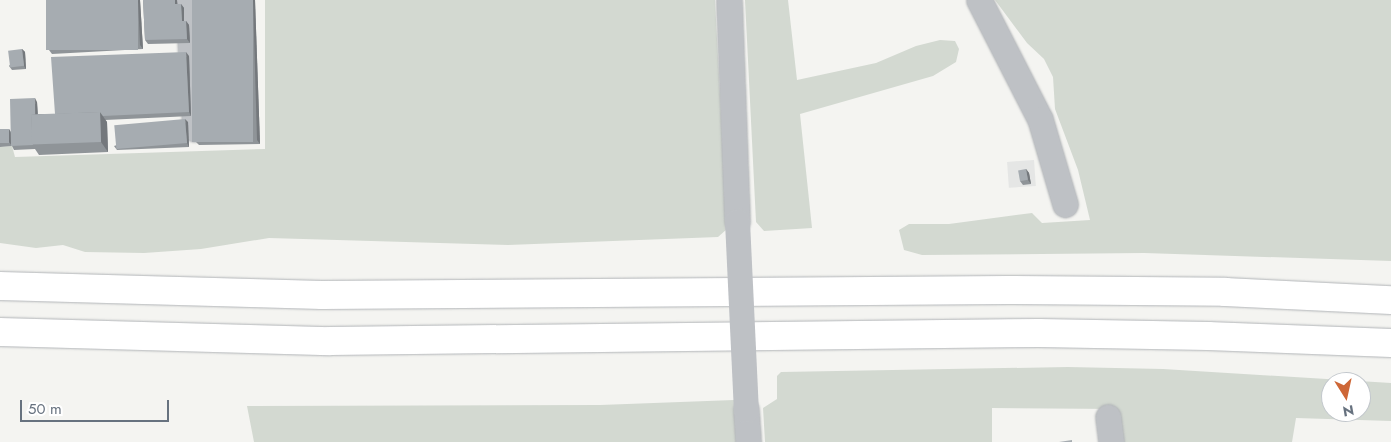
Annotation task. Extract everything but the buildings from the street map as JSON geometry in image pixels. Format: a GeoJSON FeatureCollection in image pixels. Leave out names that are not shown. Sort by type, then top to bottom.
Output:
{"type":"FeatureCollection","features":[{"type":"Feature","properties":{"kind":"highway"},"geometry":{"type":"LineString","coordinates":[[0,286],[322,295],[1024,290],[1225,292],[1391,300]]}},
{"type":"Feature","properties":{"kind":"highway"},"geometry":{"type":"LineString","coordinates":[[0,332],[330,341],[1039,333],[1208,336],[1391,344]]}},
{"type":"Feature","properties":{"kind":"street"},"geometry":{"type":"LineString","coordinates":[[188,0],[196,129]]}},
{"type":"Feature","properties":{"kind":"street"},"geometry":{"type":"LineString","coordinates":[[729,0],[748,442]]}},
{"type":"Feature","properties":{"kind":"street"},"geometry":{"type":"LineString","coordinates":[[979,0],[1040,119],[1064,204]]}},
{"type":"Feature","properties":{"kind":"street"},"geometry":{"type":"LineString","coordinates":[[1108,418],[1111,442]]}},
{"type":"Feature","properties":{"kind":"shaded area"},"geometry":{"type":"Polygon","coordinates":[[[265,0],[715,0],[727,229],[718,237],[508,245],[269,238],[201,249],[144,253],[85,252],[63,245],[36,248],[0,243],[0,147],[12,146],[15,157],[265,149],[265,0]]]}},
{"type":"Feature","properties":{"kind":"shaded area"},"geometry":{"type":"Polygon","coordinates":[[[745,0],[788,0],[797,80],[876,63],[916,46],[940,40],[955,41],[959,49],[956,62],[933,76],[800,114],[812,228],[764,231],[756,222],[745,0]]]}},
{"type":"Feature","properties":{"kind":"shaded area"},"geometry":{"type":"Polygon","coordinates":[[[995,0],[1391,0],[1391,261],[1144,253],[922,255],[904,250],[899,230],[909,224],[949,224],[1032,213],[1042,223],[1090,220],[1078,170],[1055,109],[1053,77],[1044,59],[1027,43],[995,0]]]}},
{"type":"Feature","properties":{"kind":"shaded area"},"geometry":{"type":"Polygon","coordinates":[[[1034,160],[1036,186],[1009,188],[1007,162],[1034,160]]]}},
{"type":"Feature","properties":{"kind":"shaded area"},"geometry":{"type":"Polygon","coordinates":[[[1068,367],[1163,369],[1321,379],[1321,419],[1296,418],[1292,442],[1121,442],[1116,409],[992,408],[992,442],[765,442],[763,408],[777,399],[777,376],[781,372],[1068,367]]]}},
{"type":"Feature","properties":{"kind":"shaded area"},"geometry":{"type":"Polygon","coordinates":[[[1371,382],[1391,383],[1391,421],[1371,420],[1371,382]]]}},
{"type":"Feature","properties":{"kind":"shaded area"},"geometry":{"type":"Polygon","coordinates":[[[734,400],[738,442],[254,442],[247,406],[600,405],[734,400]]]}}]}
